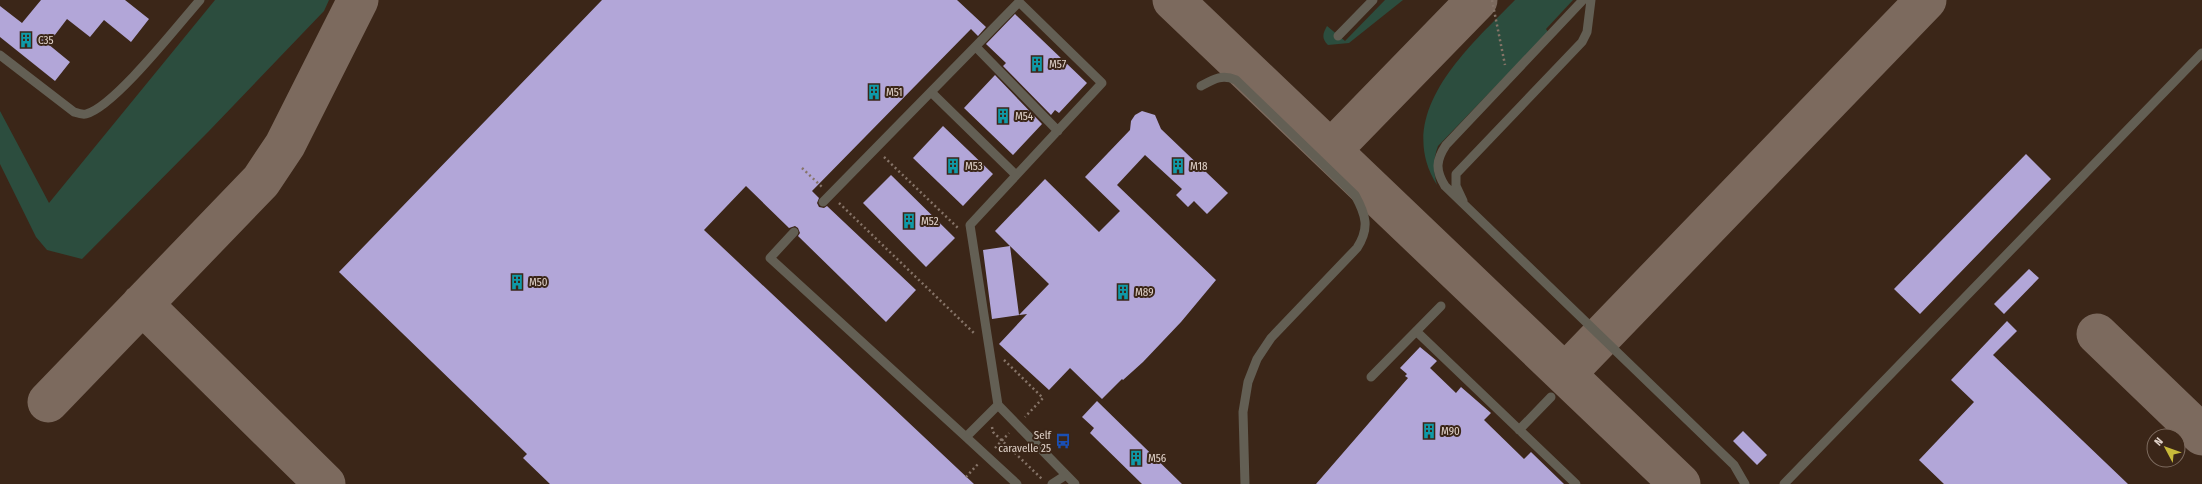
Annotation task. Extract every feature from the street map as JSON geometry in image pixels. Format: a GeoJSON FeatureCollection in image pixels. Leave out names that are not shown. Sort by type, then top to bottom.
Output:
{"type":"FeatureCollection","features":[{"type":"Feature","properties":{"kind":"lane"},"geometry":{"type":"LineString","coordinates":[[0,55],[74,112],[85,114],[100,106],[146,63],[200,0]]}},
{"type":"Feature","properties":{"kind":"lane"},"geometry":{"type":"LineString","coordinates":[[1338,36],[1373,0]]}},
{"type":"Feature","properties":{"kind":"lane"},"geometry":{"type":"LineString","coordinates":[[1583,0],[1446,145],[1440,153],[1438,174],[1445,186],[1734,465],[1745,484]]}},
{"type":"Feature","properties":{"kind":"lane"},"geometry":{"type":"LineString","coordinates":[[1464,204],[1456,186],[1456,174],[1582,42],[1587,32],[1591,0]]}},
{"type":"Feature","properties":{"kind":"lane"},"geometry":{"type":"LineString","coordinates":[[823,202],[1019,2],[1102,83],[970,225],[998,405],[1075,484]]}},
{"type":"Feature","properties":{"kind":"lane"},"geometry":{"type":"LineString","coordinates":[[976,47],[1058,131]]}},
{"type":"Feature","properties":{"kind":"lane"},"geometry":{"type":"LineString","coordinates":[[1784,484],[2202,53]]}},
{"type":"Feature","properties":{"kind":"lane"},"geometry":{"type":"LineString","coordinates":[[1201,86],[1218,77],[1228,76],[1236,80],[1355,195],[1361,206],[1366,224],[1365,236],[1357,248],[1271,338],[1257,359],[1248,382],[1243,412],[1245,484]]}},
{"type":"Feature","properties":{"kind":"lane"},"geometry":{"type":"LineString","coordinates":[[931,92],[1016,175]]}},
{"type":"Feature","properties":{"kind":"lane"},"geometry":{"type":"LineString","coordinates":[[794,232],[770,258],[1016,484]]}},
{"type":"Feature","properties":{"kind":"lane"},"geometry":{"type":"LineString","coordinates":[[1371,377],[1441,306]]}},
{"type":"Feature","properties":{"kind":"lane"},"geometry":{"type":"LineString","coordinates":[[1416,331],[1576,484]]}},
{"type":"Feature","properties":{"kind":"lane"},"geometry":{"type":"LineString","coordinates":[[1519,430],[1551,397]]}},
{"type":"Feature","properties":{"kind":"lane"},"geometry":{"type":"LineString","coordinates":[[966,437],[998,405]]}},
{"type":"Feature","properties":{"kind":"lane"},"geometry":{"type":"LineString","coordinates":[[1048,483],[1066,475]]}},
{"type":"Feature","properties":{"kind":"path"},"geometry":{"type":"LineString","coordinates":[[1492,0],[1508,79]]}},
{"type":"Feature","properties":{"kind":"path"},"geometry":{"type":"LineString","coordinates":[[875,149],[963,233]]}},
{"type":"Feature","properties":{"kind":"path"},"geometry":{"type":"LineString","coordinates":[[802,168],[977,336],[976,329]]}},
{"type":"Feature","properties":{"kind":"path"},"geometry":{"type":"LineString","coordinates":[[989,346],[1043,398],[1002,440]]}},
{"type":"Feature","properties":{"kind":"path"},"geometry":{"type":"LineString","coordinates":[[990,413],[993,432],[1048,483]]}},
{"type":"Feature","properties":{"kind":"green space"},"geometry":{"type":"Polygon","coordinates":[[[215,0],[329,0],[324,11],[209,131],[82,259],[47,250],[36,237],[0,164],[0,111],[49,203],[215,0]]]}},
{"type":"Feature","properties":{"kind":"green space"},"geometry":{"type":"Polygon","coordinates":[[[1385,0],[1403,0],[1349,43],[1328,45],[1324,40],[1324,31],[1327,26],[1345,41],[1385,0]]]}},
{"type":"Feature","properties":{"kind":"green space"},"geometry":{"type":"Polygon","coordinates":[[[1515,0],[1573,0],[1546,29],[1548,32],[1438,146],[1434,165],[1437,185],[1426,158],[1424,132],[1430,107],[1442,83],[1458,60],[1515,0]]]}},
{"type":"Feature","properties":{"kind":"building","name":"C35"},"geometry":{"type":"Polygon","coordinates":[[[41,0],[125,0],[149,19],[131,42],[104,20],[90,37],[67,19],[48,44],[70,62],[55,81],[0,37],[0,6],[22,23],[41,0]]]}},
{"type":"Feature","properties":{"kind":"building"},"geometry":{"type":"Polygon","coordinates":[[[602,0],[957,0],[986,27],[978,36],[971,29],[812,191],[819,198],[817,203],[819,207],[824,208],[827,206],[916,290],[886,322],[798,236],[800,233],[798,228],[795,226],[789,228],[746,186],[704,230],[974,484],[550,484],[523,458],[527,454],[339,272],[602,0]]]}},
{"type":"Feature","properties":{"kind":"building","name":"M57"},"geometry":{"type":"Polygon","coordinates":[[[1015,14],[1087,83],[1059,113],[1055,110],[1051,115],[1003,66],[1006,63],[986,44],[1015,14]]]}},
{"type":"Feature","properties":{"kind":"building","name":"M54"},"geometry":{"type":"Polygon","coordinates":[[[995,75],[1042,124],[1013,155],[964,108],[995,75]]]}},
{"type":"Feature","properties":{"kind":"building","name":"M89"},"geometry":{"type":"Polygon","coordinates":[[[1142,111],[1155,115],[1161,129],[1228,193],[1207,214],[1194,201],[1188,207],[1176,195],[1182,189],[1145,155],[1117,185],[1216,280],[1181,322],[1143,362],[1123,380],[1122,379],[1102,399],[1070,368],[1049,390],[999,344],[1027,314],[992,319],[983,250],[1010,246],[995,231],[1045,179],[1099,232],[1120,211],[1085,177],[1130,130],[1131,121],[1135,115],[1142,111]],[[1010,246],[1019,315],[1049,284],[1010,246]]]}},
{"type":"Feature","properties":{"kind":"building","name":"M53"},"geometry":{"type":"Polygon","coordinates":[[[943,126],[993,174],[963,206],[913,158],[943,126]]]}},
{"type":"Feature","properties":{"kind":"building"},"geometry":{"type":"Polygon","coordinates":[[[2026,154],[2051,179],[1920,314],[1894,289],[2026,154]]]}},
{"type":"Feature","properties":{"kind":"building","name":"M52"},"geometry":{"type":"Polygon","coordinates":[[[891,175],[955,238],[926,267],[863,203],[891,175]]]}},
{"type":"Feature","properties":{"kind":"building"},"geometry":{"type":"Polygon","coordinates":[[[2029,269],[2039,278],[2004,314],[1994,304],[2029,269]]]}},
{"type":"Feature","properties":{"kind":"building"},"geometry":{"type":"Polygon","coordinates":[[[2007,321],[2017,331],[1993,355],[2128,484],[1944,484],[1919,460],[1974,402],[1951,380],[2007,321]]]}},
{"type":"Feature","properties":{"kind":"building","name":"M90"},"geometry":{"type":"Polygon","coordinates":[[[1420,347],[1437,361],[1430,368],[1456,393],[1461,387],[1491,413],[1484,420],[1524,459],[1531,452],[1564,484],[1316,484],[1408,378],[1405,376],[1407,374],[1400,368],[1420,347]]]}},
{"type":"Feature","properties":{"kind":"building","name":"M56"},"geometry":{"type":"Polygon","coordinates":[[[1097,401],[1182,484],[1142,484],[1090,433],[1094,428],[1082,417],[1097,401]]]}},
{"type":"Feature","properties":{"kind":"building"},"geometry":{"type":"Polygon","coordinates":[[[1743,431],[1767,455],[1757,465],[1733,441],[1743,431]]]}},
{"type":"Feature","properties":{"kind":"taxiway"},"geometry":{"type":"LineString","coordinates":[[48,402],[261,181],[285,145],[358,0]]}},
{"type":"Feature","properties":{"kind":"taxiway"},"geometry":{"type":"LineString","coordinates":[[1173,0],[1680,484]]}},
{"type":"Feature","properties":{"kind":"taxiway"},"geometry":{"type":"LineString","coordinates":[[1331,150],[1477,0]]}},
{"type":"Feature","properties":{"kind":"taxiway"},"geometry":{"type":"LineString","coordinates":[[1566,373],[1926,0]]}},
{"type":"Feature","properties":{"kind":"taxiway"},"geometry":{"type":"LineString","coordinates":[[142,304],[325,484]]}},
{"type":"Feature","properties":{"kind":"taxiway"},"geometry":{"type":"LineString","coordinates":[[2097,334],[2202,435]]}},
{"type":"Feature","properties":{"kind":"place","name":"C35"},"geometry":{"type":"Point","coordinates":[26,40]}},
{"type":"Feature","properties":{"kind":"place","name":"M57"},"geometry":{"type":"Point","coordinates":[1037,64]}},
{"type":"Feature","properties":{"kind":"place","name":"M51"},"geometry":{"type":"Point","coordinates":[874,92]}},
{"type":"Feature","properties":{"kind":"place","name":"M54"},"geometry":{"type":"Point","coordinates":[1003,116]}},
{"type":"Feature","properties":{"kind":"place","name":"M53"},"geometry":{"type":"Point","coordinates":[953,166]}},
{"type":"Feature","properties":{"kind":"place","name":"M18"},"geometry":{"type":"Point","coordinates":[1178,166]}},
{"type":"Feature","properties":{"kind":"place","name":"M52"},"geometry":{"type":"Point","coordinates":[909,221]}},
{"type":"Feature","properties":{"kind":"place","name":"M50"},"geometry":{"type":"Point","coordinates":[517,282]}},
{"type":"Feature","properties":{"kind":"place","name":"M89"},"geometry":{"type":"Point","coordinates":[1123,292]}},
{"type":"Feature","properties":{"kind":"place","name":"M90"},"geometry":{"type":"Point","coordinates":[1429,431]}},
{"type":"Feature","properties":{"kind":"place","name":"Self caravelle 25"},"geometry":{"type":"Point","coordinates":[1063,441]}},
{"type":"Feature","properties":{"kind":"place","name":"M56"},"geometry":{"type":"Point","coordinates":[1136,458]}}]}
